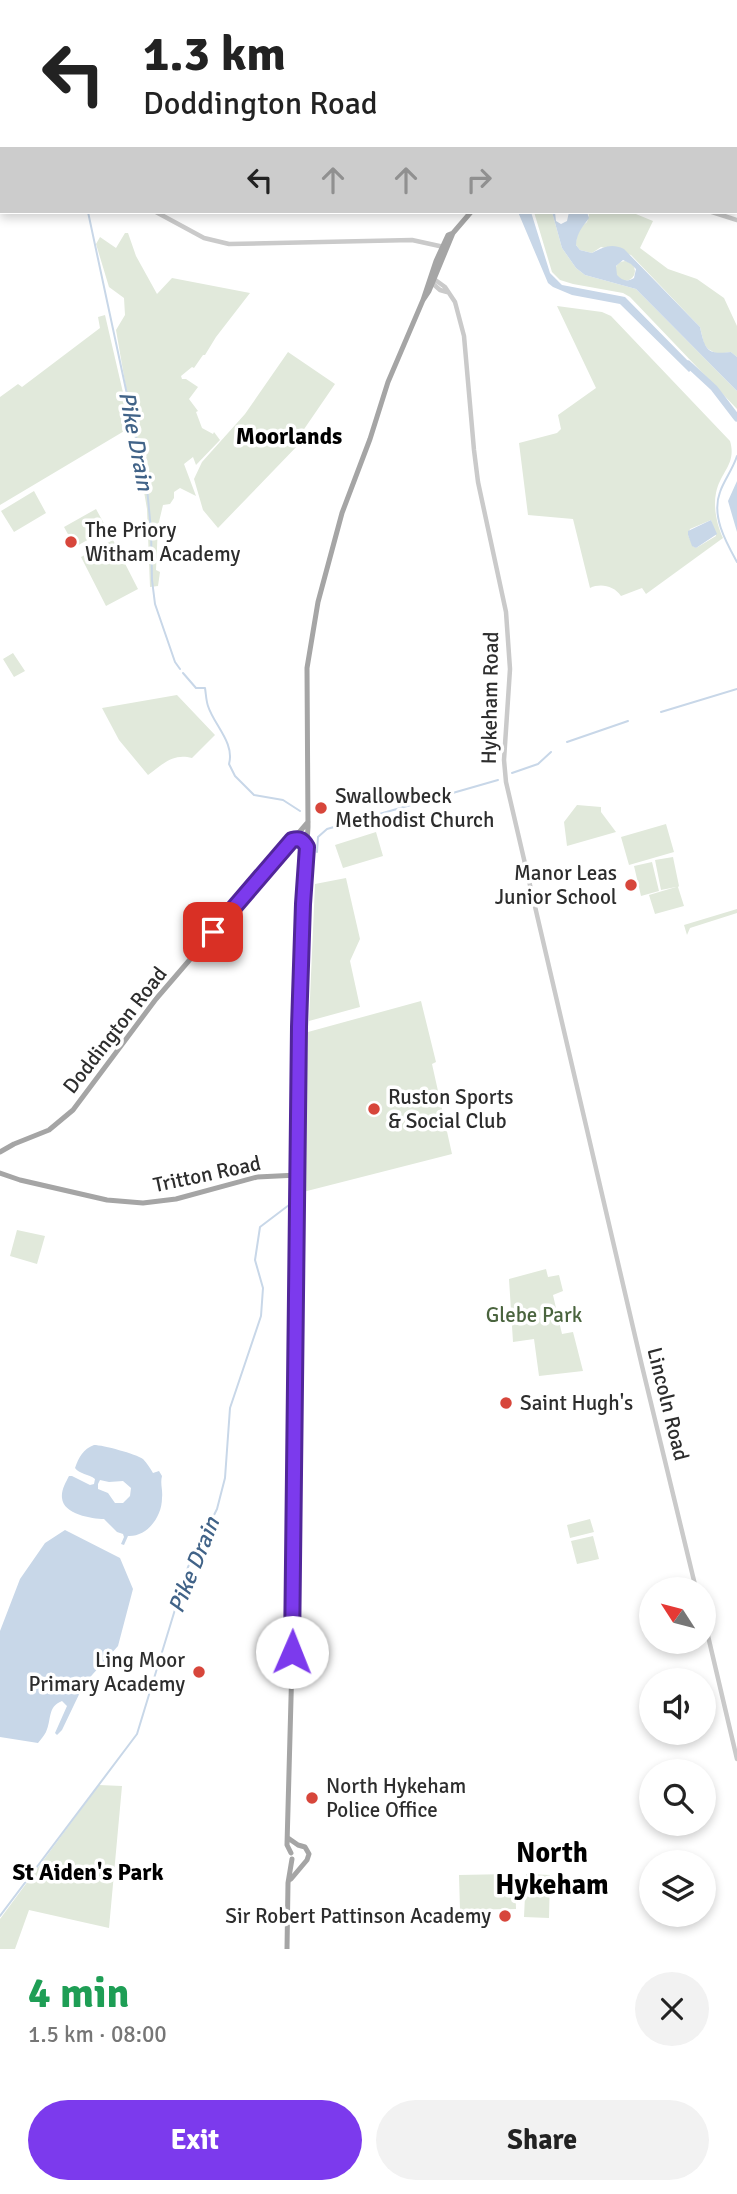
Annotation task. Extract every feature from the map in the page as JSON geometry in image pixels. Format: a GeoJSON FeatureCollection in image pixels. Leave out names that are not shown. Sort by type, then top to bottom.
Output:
{"type":"FeatureCollection","features":[{"type":"Feature","properties":{"kind":"main road"},"geometry":{"type":"LineString","coordinates":[[302,1863],[295,1863],[291,1856],[288,1838],[299,1027],[308,822],[307,668],[314,620],[342,513],[394,366],[444,250],[453,233],[469,214]]}},
{"type":"Feature","properties":{"kind":"main road"},"geometry":{"type":"LineString","coordinates":[[423,300],[430,290],[432,280]]}},
{"type":"Feature","properties":{"kind":"main road"},"geometry":{"type":"LineString","coordinates":[[430,290],[440,289]]}},
{"type":"Feature","properties":{"kind":"main road","name":"Doddington Road"},"geometry":{"type":"LineString","coordinates":[[0,1152],[49,1130],[73,1110],[156,999],[308,822]]}},
{"type":"Feature","properties":{"kind":"main road"},"geometry":{"type":"LineString","coordinates":[[292,840],[301,839],[307,847]]}},
{"type":"Feature","properties":{"kind":"main road","name":"Tritton Road"},"geometry":{"type":"LineString","coordinates":[[0,1173],[107,1200],[143,1203],[176,1199],[257,1177],[298,1175]]}},
{"type":"Feature","properties":{"kind":"main road"},"geometry":{"type":"LineString","coordinates":[[288,1838],[309,1852],[288,1883]]}},
{"type":"Feature","properties":{"kind":"main road"},"geometry":{"type":"LineString","coordinates":[[288,1949],[288,1883],[293,1848],[298,1845]]}},
{"type":"Feature","properties":{"kind":"street"},"geometry":{"type":"LineString","coordinates":[[160,214],[204,238],[229,244],[422,242],[444,250]]}},
{"type":"Feature","properties":{"kind":"street"},"geometry":{"type":"LineString","coordinates":[[718,214],[737,220]]}},
{"type":"Feature","properties":{"kind":"street"},"geometry":{"type":"LineString","coordinates":[[432,280],[447,292]]}},
{"type":"Feature","properties":{"kind":"street","name":"Hykeham Road"},"geometry":{"type":"LineString","coordinates":[[432,280],[445,287],[455,302],[464,336],[478,482],[509,633],[510,691],[504,760],[505,780],[610,1226]]}},
{"type":"Feature","properties":{"kind":"street","name":"Lincoln Road"},"geometry":{"type":"LineString","coordinates":[[610,1226],[693,1577]]}},
{"type":"Feature","properties":{"kind":"street"},"geometry":{"type":"LineString","coordinates":[[712,1654],[737,1759]]}},
{"type":"Feature","properties":{"kind":"green space"},"geometry":{"type":"Polygon","coordinates":[[[535,214],[553,214],[562,248],[576,268],[585,275],[636,289],[737,391],[737,409],[630,297],[623,293],[560,280],[552,272],[535,214]]]}},
{"type":"Feature","properties":{"kind":"green space"},"geometry":{"type":"Polygon","coordinates":[[[636,214],[653,221],[640,248],[668,269],[697,279],[724,298],[737,326],[737,357],[731,352],[717,354],[708,349],[700,327],[631,255],[601,247],[592,253],[580,250],[576,245],[577,238],[589,215],[636,214]]]}},
{"type":"Feature","properties":{"kind":"green space"},"geometry":{"type":"Polygon","coordinates":[[[125,233],[128,233],[136,256],[157,294],[172,278],[250,293],[205,355],[194,368],[181,376],[198,387],[189,399],[198,411],[196,412],[202,428],[213,434],[214,432],[220,440],[196,465],[193,457],[184,464],[196,496],[180,488],[174,492],[170,504],[163,505],[158,526],[158,586],[150,587],[147,509],[116,330],[125,315],[124,298],[109,287],[96,244],[100,237],[116,248],[125,233]]]}},
{"type":"Feature","properties":{"kind":"green space"},"geometry":{"type":"Polygon","coordinates":[[[625,261],[632,264],[635,271],[632,278],[625,281],[618,278],[615,271],[618,264],[625,261]]]}},
{"type":"Feature","properties":{"kind":"green space"},"geometry":{"type":"Polygon","coordinates":[[[557,306],[602,312],[611,316],[730,441],[732,449],[730,462],[715,498],[716,516],[723,538],[646,594],[642,588],[621,596],[607,586],[590,588],[573,519],[528,515],[519,443],[557,433],[561,429],[558,415],[596,388],[557,306]],[[711,520],[690,529],[688,535],[696,548],[716,536],[711,520]]]}},
{"type":"Feature","properties":{"kind":"green space"},"geometry":{"type":"Polygon","coordinates":[[[105,315],[131,427],[0,505],[0,397],[18,384],[22,387],[100,328],[98,317],[105,315]]]}},
{"type":"Feature","properties":{"kind":"green space"},"geometry":{"type":"Polygon","coordinates":[[[288,352],[335,384],[298,438],[301,442],[218,528],[203,510],[194,479],[202,462],[245,414],[288,352]]]}},
{"type":"Feature","properties":{"kind":"green space"},"geometry":{"type":"Polygon","coordinates":[[[34,491],[46,513],[14,532],[1,511],[34,491]]]}},
{"type":"Feature","properties":{"kind":"green space"},"geometry":{"type":"Polygon","coordinates":[[[96,509],[107,529],[75,547],[64,527],[96,509]]]}},
{"type":"Feature","properties":{"kind":"green space"},"geometry":{"type":"Polygon","coordinates":[[[113,540],[138,589],[106,606],[81,557],[113,540]]]}},
{"type":"Feature","properties":{"kind":"green space"},"geometry":{"type":"Polygon","coordinates":[[[13,653],[25,671],[14,677],[3,659],[13,653]]]}},
{"type":"Feature","properties":{"kind":"green space"},"geometry":{"type":"Polygon","coordinates":[[[177,695],[215,735],[192,758],[174,758],[148,775],[119,740],[102,708],[177,695]]]}},
{"type":"Feature","properties":{"kind":"green space"},"geometry":{"type":"Polygon","coordinates":[[[577,805],[601,807],[601,812],[616,832],[567,846],[564,822],[577,805]]]}},
{"type":"Feature","properties":{"kind":"green space"},"geometry":{"type":"Polygon","coordinates":[[[666,824],[674,852],[629,865],[621,837],[666,824]]]}},
{"type":"Feature","properties":{"kind":"green space"},"geometry":{"type":"Polygon","coordinates":[[[376,832],[383,856],[343,868],[335,845],[376,832]]]}},
{"type":"Feature","properties":{"kind":"green space"},"geometry":{"type":"Polygon","coordinates":[[[673,857],[684,906],[655,914],[649,895],[676,887],[661,890],[655,860],[673,857]]]}},
{"type":"Feature","properties":{"kind":"green space"},"geometry":{"type":"Polygon","coordinates":[[[652,862],[659,891],[641,896],[634,866],[652,862]]]}},
{"type":"Feature","properties":{"kind":"green space"},"geometry":{"type":"Polygon","coordinates":[[[346,878],[360,939],[350,961],[360,1007],[309,1021],[315,884],[346,878]]]}},
{"type":"Feature","properties":{"kind":"green space"},"geometry":{"type":"Polygon","coordinates":[[[737,909],[737,913],[690,928],[687,935],[684,925],[737,909]]]}},
{"type":"Feature","properties":{"kind":"green space","name":"Ruston Sports & Social Club"},"geometry":{"type":"Polygon","coordinates":[[[421,1001],[436,1062],[432,1064],[452,1154],[303,1192],[308,1032],[421,1001]]]}},
{"type":"Feature","properties":{"kind":"green space"},"geometry":{"type":"Polygon","coordinates":[[[17,1230],[45,1236],[37,1264],[10,1256],[17,1230]]]}},
{"type":"Feature","properties":{"kind":"green space","name":"Glebe Park"},"geometry":{"type":"Polygon","coordinates":[[[546,1269],[548,1277],[559,1275],[563,1291],[553,1295],[562,1334],[573,1332],[583,1371],[539,1376],[534,1339],[513,1342],[509,1279],[546,1269]]]}},
{"type":"Feature","properties":{"kind":"green space"},"geometry":{"type":"Polygon","coordinates":[[[590,1519],[594,1532],[570,1538],[567,1525],[590,1519]]]}},
{"type":"Feature","properties":{"kind":"green space"},"geometry":{"type":"Polygon","coordinates":[[[593,1536],[599,1559],[577,1564],[571,1541],[593,1536]]]}},
{"type":"Feature","properties":{"kind":"green space"},"geometry":{"type":"Polygon","coordinates":[[[99,1785],[122,1786],[109,1928],[29,1910],[15,1949],[0,1949],[0,1919],[99,1785]]]}},
{"type":"Feature","properties":{"kind":"green space"},"geometry":{"type":"Polygon","coordinates":[[[515,1874],[516,1909],[460,1910],[459,1875],[515,1874]]]}},
{"type":"Feature","properties":{"kind":"green space"},"geometry":{"type":"Polygon","coordinates":[[[526,1874],[550,1875],[549,1918],[524,1917],[526,1874]]]}},
{"type":"Feature","properties":{"kind":"water"},"geometry":{"type":"Polygon","coordinates":[[[519,214],[532,214],[550,273],[562,285],[625,297],[694,367],[689,372],[620,304],[572,295],[548,283],[519,214]]]}},
{"type":"Feature","properties":{"kind":"water"},"geometry":{"type":"Polygon","coordinates":[[[553,214],[561,224],[567,221],[569,214],[588,214],[589,218],[580,230],[576,245],[580,250],[592,253],[608,246],[624,249],[700,327],[708,349],[717,353],[731,352],[737,357],[737,391],[636,289],[585,275],[576,268],[562,248],[553,214]],[[623,260],[616,266],[617,275],[625,280],[634,278],[636,269],[623,260]]]}},
{"type":"Feature","properties":{"kind":"water"},"geometry":{"type":"Polygon","coordinates":[[[737,481],[737,532],[728,501],[737,481]]]}},
{"type":"Feature","properties":{"kind":"water"},"geometry":{"type":"Polygon","coordinates":[[[711,520],[717,534],[696,548],[692,546],[688,531],[711,520]]]}},
{"type":"Feature","properties":{"kind":"water"},"geometry":{"type":"Polygon","coordinates":[[[94,1445],[139,1457],[153,1473],[159,1471],[162,1476],[161,1505],[156,1519],[141,1533],[128,1536],[124,1545],[121,1544],[123,1534],[117,1532],[104,1519],[73,1512],[67,1508],[62,1498],[69,1476],[90,1485],[94,1484],[95,1479],[75,1468],[82,1454],[94,1445]],[[100,1480],[98,1489],[108,1493],[115,1503],[123,1503],[130,1496],[131,1488],[123,1481],[100,1480]]]}},
{"type":"Feature","properties":{"kind":"water"},"geometry":{"type":"Polygon","coordinates":[[[65,1530],[120,1558],[133,1589],[118,1646],[84,1684],[57,1735],[55,1733],[67,1706],[62,1701],[52,1710],[46,1732],[38,1743],[0,1737],[0,1631],[20,1579],[45,1543],[65,1530]]]}},
{"type":"Feature","properties":{"kind":"waterway","name":"Pike Drain"},"geometry":{"type":"LineString","coordinates":[[88,214],[147,488],[155,604],[175,662],[180,669]]}},
{"type":"Feature","properties":{"kind":"waterway"},"geometry":{"type":"LineString","coordinates":[[688,364],[714,388],[737,418]]}},
{"type":"Feature","properties":{"kind":"waterway"},"geometry":{"type":"LineString","coordinates":[[737,456],[720,492],[717,510],[721,528],[737,562]]}},
{"type":"Feature","properties":{"kind":"waterway","name":"Pike Drain"},"geometry":{"type":"LineString","coordinates":[[183,673],[196,688],[205,688],[208,706],[227,741],[229,764],[235,776],[254,795],[283,800],[300,811]]}},
{"type":"Feature","properties":{"kind":"waterway"},"geometry":{"type":"LineString","coordinates":[[661,712],[737,689]]}},
{"type":"Feature","properties":{"kind":"waterway"},"geometry":{"type":"LineString","coordinates":[[567,742],[628,721]]}},
{"type":"Feature","properties":{"kind":"waterway"},"geometry":{"type":"LineString","coordinates":[[512,773],[538,764],[551,752]]}},
{"type":"Feature","properties":{"kind":"waterway"},"geometry":{"type":"LineString","coordinates":[[317,852],[318,837],[327,829],[498,780]]}},
{"type":"Feature","properties":{"kind":"waterway","name":"Pike Drain"},"geometry":{"type":"LineString","coordinates":[[291,1168],[293,994],[299,845]]}},
{"type":"Feature","properties":{"kind":"waterway","name":"Pike Drain"},"geometry":{"type":"LineString","coordinates":[[0,1916],[137,1734],[188,1567],[217,1509],[225,1478],[230,1408],[261,1316],[263,1288],[255,1260],[260,1227],[289,1205],[290,1186]]}},
{"type":"Feature","properties":{"kind":"place","name":"The Priory Witham Academy"},"geometry":{"type":"Point","coordinates":[71,542]}},
{"type":"Feature","properties":{"kind":"place","name":"Swallowbeck Methodist Church"},"geometry":{"type":"Point","coordinates":[321,808]}},
{"type":"Feature","properties":{"kind":"place","name":"Manor Leas Junior School"},"geometry":{"type":"Point","coordinates":[631,885]}},
{"type":"Feature","properties":{"kind":"place","name":"Ruston Sports & Social Club"},"geometry":{"type":"Point","coordinates":[374,1109]}},
{"type":"Feature","properties":{"kind":"place","name":"Saint Hugh's"},"geometry":{"type":"Point","coordinates":[506,1403]}},
{"type":"Feature","properties":{"kind":"place","name":"Ling Moor Primary Academy"},"geometry":{"type":"Point","coordinates":[199,1672]}},
{"type":"Feature","properties":{"kind":"place","name":"North Hykeham Police Office"},"geometry":{"type":"Point","coordinates":[312,1798]}},
{"type":"Feature","properties":{"kind":"place","name":"Sir Robert Pattinson Academy"},"geometry":{"type":"Point","coordinates":[505,1916]}},
{"type":"Feature","properties":{"kind":"district","name":"Moorlands"},"geometry":{"type":"Point","coordinates":[289,436]}},
{"type":"Feature","properties":{"kind":"district","name":"North Hykeham"},"geometry":{"type":"Point","coordinates":[552,1869]}},
{"type":"Feature","properties":{"kind":"district","name":"St Aiden's Park"},"geometry":{"type":"Point","coordinates":[88,1872]}},
{"type":"Feature","properties":{"kind":"route"},"geometry":{"type":"LineString","coordinates":[[213,932],[292,840],[301,839],[307,847],[299,1027],[292,1652]]}}]}
